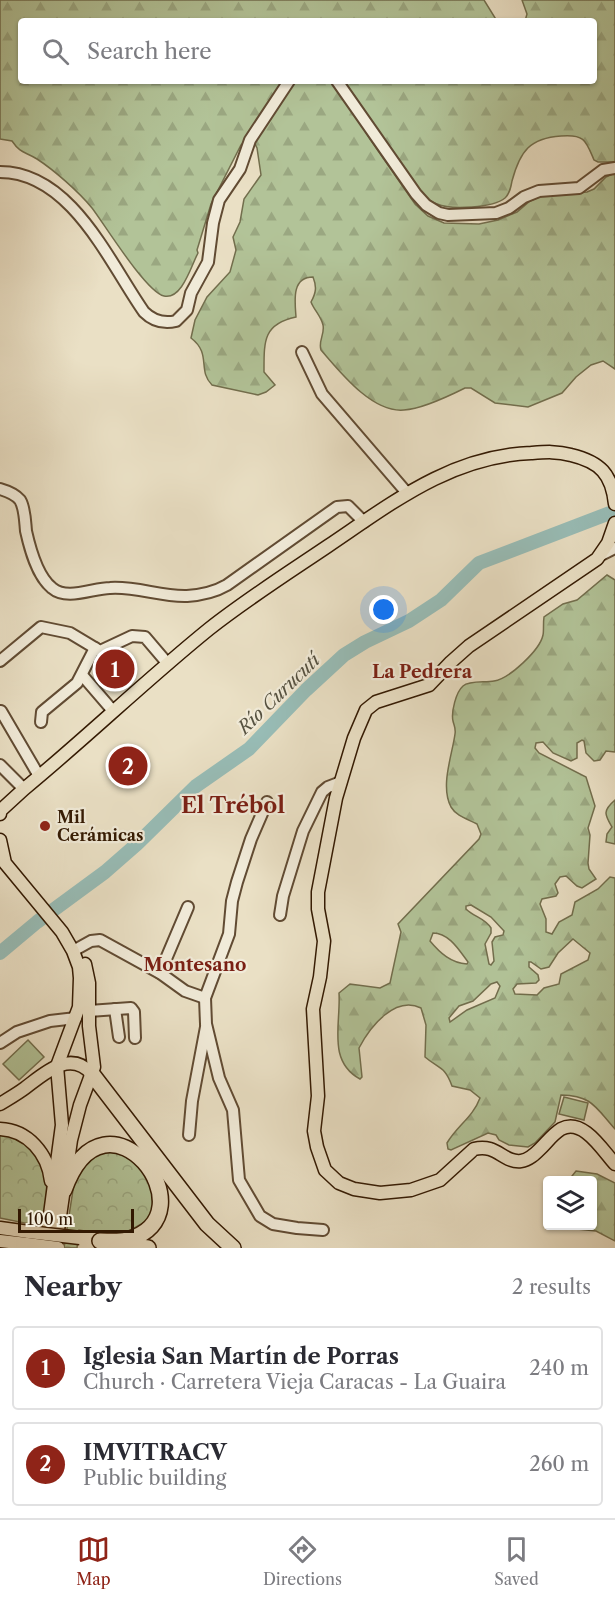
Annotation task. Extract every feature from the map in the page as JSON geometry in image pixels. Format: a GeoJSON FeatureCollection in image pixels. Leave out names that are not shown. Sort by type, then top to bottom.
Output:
{"type":"FeatureCollection","features":[{"type":"Feature","properties":{"kind":"highway"},"geometry":{"type":"LineString","coordinates":[[92,1074],[207,1224],[233,1248]]}},
{"type":"Feature","properties":{"kind":"highway"},"geometry":{"type":"LineString","coordinates":[[58,1191],[81,1157],[92,1149],[106,1145],[120,1146],[129,1150],[153,1175],[158,1182],[161,1201],[159,1214],[152,1225],[126,1240],[100,1241]]}},
{"type":"Feature","properties":{"kind":"highway"},"geometry":{"type":"LineString","coordinates":[[100,1241],[148,1248]]}},
{"type":"Feature","properties":{"kind":"main road"},"geometry":{"type":"LineString","coordinates":[[0,812],[113,711],[242,604],[407,493],[458,467],[508,454],[558,452],[591,460],[604,471],[614,486],[615,504]]}},
{"type":"Feature","properties":{"kind":"main road"},"geometry":{"type":"LineString","coordinates":[[615,523],[613,542],[603,554],[469,646],[450,662],[429,685],[370,705],[359,726],[331,818],[317,902],[324,941],[320,977],[313,1009],[318,1096],[314,1131],[325,1170],[339,1183],[354,1189],[380,1193],[411,1190],[440,1179],[474,1149],[492,1149],[508,1159],[519,1162],[534,1155],[561,1129],[572,1127],[586,1132],[615,1164]]}},
{"type":"Feature","properties":{"kind":"main road"},"geometry":{"type":"LineString","coordinates":[[1,846],[64,931],[85,964],[89,983],[90,1040],[94,1061],[92,1074],[75,1123],[45,1248]]}},
{"type":"Feature","properties":{"kind":"main road"},"geometry":{"type":"LineString","coordinates":[[0,1228],[57,1248],[62,1125],[57,1066],[76,1018],[80,999],[79,967],[75,950]]}},
{"type":"Feature","properties":{"kind":"main road"},"geometry":{"type":"LineString","coordinates":[[0,1104],[57,1066],[77,1063],[83,1065],[92,1074]]}},
{"type":"Feature","properties":{"kind":"main road"},"geometry":{"type":"LineString","coordinates":[[0,1129],[13,1131],[34,1143],[47,1163],[58,1191]]}},
{"type":"Feature","properties":{"kind":"main road"},"geometry":{"type":"LineString","coordinates":[[0,1241],[28,1238],[80,1238],[100,1241]]}},
{"type":"Feature","properties":{"kind":"street"},"geometry":{"type":"LineString","coordinates":[[0,172],[27,176],[67,202],[85,222],[144,312],[156,320],[171,322],[185,313],[191,293],[206,267],[219,200],[240,169],[250,140],[287,84]]}},
{"type":"Feature","properties":{"kind":"street"},"geometry":{"type":"LineString","coordinates":[[339,84],[421,201],[440,213],[448,215],[502,212],[532,193],[548,189],[579,188],[603,170],[615,168]]}},
{"type":"Feature","properties":{"kind":"street"},"geometry":{"type":"LineString","coordinates":[[302,352],[322,394],[407,493]]}},
{"type":"Feature","properties":{"kind":"street"},"geometry":{"type":"LineString","coordinates":[[0,489],[21,501],[28,540],[41,574],[51,588],[68,594],[109,588],[188,596],[213,591],[227,585],[337,507],[348,506],[364,522]]}},
{"type":"Feature","properties":{"kind":"street"},"geometry":{"type":"LineString","coordinates":[[0,661],[41,627],[70,633],[100,651],[132,636],[145,637],[168,664]]}},
{"type":"Feature","properties":{"kind":"street"},"geometry":{"type":"LineString","coordinates":[[41,722],[42,712],[77,683],[94,648]]}},
{"type":"Feature","properties":{"kind":"street"},"geometry":{"type":"LineString","coordinates":[[82,675],[113,711]]}},
{"type":"Feature","properties":{"kind":"street"},"geometry":{"type":"LineString","coordinates":[[2,718],[39,776]]}},
{"type":"Feature","properties":{"kind":"street"},"geometry":{"type":"LineString","coordinates":[[0,765],[24,789]]}},
{"type":"Feature","properties":{"kind":"street"},"geometry":{"type":"LineString","coordinates":[[280,915],[283,896],[303,831],[322,792],[341,782]]}},
{"type":"Feature","properties":{"kind":"street"},"geometry":{"type":"LineString","coordinates":[[267,802],[251,839],[237,882],[232,901],[229,934],[205,998],[206,1024],[219,1078],[233,1110],[239,1180],[249,1199],[260,1216],[273,1224],[322,1230]]}},
{"type":"Feature","properties":{"kind":"street"},"geometry":{"type":"LineString","coordinates":[[160,973],[188,907]]}},
{"type":"Feature","properties":{"kind":"street"},"geometry":{"type":"LineString","coordinates":[[75,950],[91,941],[100,940],[160,973],[185,991],[205,998]]}},
{"type":"Feature","properties":{"kind":"street"},"geometry":{"type":"LineString","coordinates":[[89,1011],[131,1008],[134,1012],[135,1038]]}},
{"type":"Feature","properties":{"kind":"street"},"geometry":{"type":"LineString","coordinates":[[115,1009],[119,1037]]}},
{"type":"Feature","properties":{"kind":"street"},"geometry":{"type":"LineString","coordinates":[[0,1043],[17,1032],[50,1021],[76,1018]]}},
{"type":"Feature","properties":{"kind":"street"},"geometry":{"type":"LineString","coordinates":[[189,1136],[192,1101],[206,1024]]}},
{"type":"Feature","properties":{"kind":"green space"},"geometry":{"type":"Polygon","coordinates":[[[0,0],[484,0],[495,18],[18,18],[18,84],[334,84],[415,204],[428,216],[444,223],[479,224],[498,220],[517,212],[530,201],[541,196],[587,192],[615,173],[615,369],[603,361],[591,365],[562,393],[528,407],[495,403],[471,388],[465,388],[419,407],[404,410],[392,409],[380,405],[358,389],[321,350],[323,325],[311,302],[315,290],[313,277],[301,281],[298,286],[295,298],[296,317],[285,320],[271,329],[265,343],[264,372],[275,385],[258,395],[212,385],[205,374],[201,350],[191,338],[195,320],[207,297],[230,272],[236,250],[233,237],[240,222],[244,199],[261,175],[257,148],[253,140],[245,141],[241,145],[211,204],[198,253],[185,281],[176,293],[164,296],[156,292],[137,271],[92,208],[80,195],[51,169],[20,150],[12,141],[0,139],[0,0]]]}},
{"type":"Feature","properties":{"kind":"green space"},"geometry":{"type":"Polygon","coordinates":[[[522,0],[615,0],[615,162],[594,160],[584,140],[575,136],[550,137],[534,143],[523,154],[505,198],[482,206],[462,207],[443,206],[429,200],[422,194],[346,84],[597,84],[597,18],[526,18],[527,14],[522,0]]]}},
{"type":"Feature","properties":{"kind":"green space"},"geometry":{"type":"Polygon","coordinates":[[[607,575],[615,580],[615,752],[606,751],[600,760],[594,761],[586,753],[582,740],[577,743],[577,758],[571,761],[553,753],[543,742],[536,743],[535,748],[539,753],[586,777],[595,806],[588,828],[590,835],[588,863],[596,879],[582,888],[566,876],[560,877],[555,884],[558,893],[556,896],[542,899],[540,904],[546,919],[546,932],[552,934],[559,922],[572,915],[575,902],[598,889],[610,877],[615,878],[615,1129],[587,1100],[561,1095],[555,1122],[535,1143],[528,1147],[509,1145],[499,1140],[496,1135],[488,1133],[451,1150],[448,1149],[447,1143],[473,1111],[480,1098],[470,1090],[452,1086],[444,1071],[425,1057],[426,1025],[421,1008],[411,1005],[393,1009],[384,1015],[370,1031],[359,1048],[362,1077],[360,1079],[343,1062],[339,1052],[339,993],[350,984],[380,988],[390,983],[401,932],[398,924],[479,839],[481,834],[477,824],[453,810],[448,799],[447,780],[455,732],[453,713],[460,689],[470,683],[500,679],[515,670],[530,656],[541,641],[544,617],[563,604],[577,600],[607,575]],[[471,905],[466,906],[466,909],[491,928],[485,944],[491,965],[494,961],[492,942],[495,937],[503,935],[504,931],[491,917],[471,905]],[[433,933],[430,941],[446,957],[467,964],[468,962],[449,939],[433,933]],[[573,939],[558,953],[549,967],[541,969],[529,962],[529,967],[538,975],[539,980],[536,983],[517,984],[513,989],[515,994],[537,995],[544,988],[559,984],[561,974],[588,960],[590,953],[573,939]],[[497,982],[491,984],[473,1001],[459,1006],[449,1018],[450,1022],[467,1010],[495,998],[500,986],[497,982]]]}},
{"type":"Feature","properties":{"kind":"green space"},"geometry":{"type":"Polygon","coordinates":[[[615,800],[615,844],[606,842],[607,834],[612,827],[606,810],[615,800]]]}},
{"type":"Feature","properties":{"kind":"green space"},"geometry":{"type":"Polygon","coordinates":[[[28,1040],[44,1057],[19,1080],[3,1064],[28,1040]]]}},
{"type":"Feature","properties":{"kind":"green space"},"geometry":{"type":"Polygon","coordinates":[[[564,1097],[588,1103],[584,1120],[559,1114],[564,1097]]]}},
{"type":"Feature","properties":{"kind":"green space"},"geometry":{"type":"Polygon","coordinates":[[[0,1134],[20,1140],[34,1149],[42,1162],[47,1194],[40,1248],[28,1248],[30,1224],[0,1218],[0,1134]]]}},
{"type":"Feature","properties":{"kind":"green space"},"geometry":{"type":"Polygon","coordinates":[[[120,1150],[150,1176],[154,1217],[120,1236],[79,1230],[77,1248],[64,1248],[75,1177],[96,1153],[120,1150]]]}},
{"type":"Feature","properties":{"kind":"green space"},"geometry":{"type":"Polygon","coordinates":[[[576,1171],[597,1174],[615,1183],[615,1241],[596,1231],[586,1230],[597,1230],[597,1176],[572,1176],[576,1171]]]}},
{"type":"Feature","properties":{"kind":"waterway","name":"Río Curucutí"},"geometry":{"type":"LineString","coordinates":[[0,953],[37,922],[105,872],[196,786],[249,749],[306,690],[344,655],[409,621],[441,600],[479,563],[615,511]]}},
{"type":"Feature","properties":{"kind":"place","name":"Iglesia San Martín de Porras"},"geometry":{"type":"Point","coordinates":[115,669]}},
{"type":"Feature","properties":{"kind":"place","name":"IMVITRACV"},"geometry":{"type":"Point","coordinates":[128,766]}},
{"type":"Feature","properties":{"kind":"place","name":"Mil Cerámicas"},"geometry":{"type":"Point","coordinates":[45,826]}},
{"type":"Feature","properties":{"kind":"district","name":"La Pedrera"},"geometry":{"type":"Point","coordinates":[422,672]}},
{"type":"Feature","properties":{"kind":"district","name":"El Trébol"},"geometry":{"type":"Point","coordinates":[233,805]}},
{"type":"Feature","properties":{"kind":"district","name":"Montesano"},"geometry":{"type":"Point","coordinates":[195,965]}}]}
